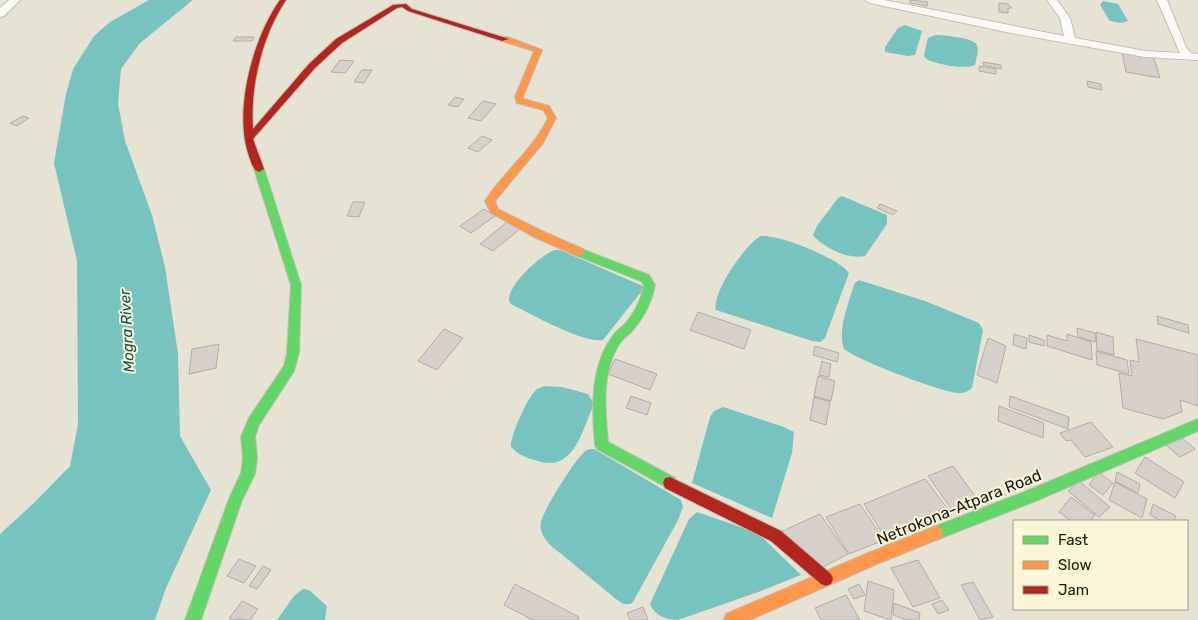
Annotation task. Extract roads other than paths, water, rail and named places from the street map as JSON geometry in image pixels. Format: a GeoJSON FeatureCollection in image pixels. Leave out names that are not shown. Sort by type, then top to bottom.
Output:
{"type":"FeatureCollection","features":[{"type":"Feature","properties":{"kind":"street"},"geometry":{"type":"LineString","coordinates":[[192,620],[236,499],[248,474],[250,458],[248,438],[254,422],[290,367],[293,353],[296,284],[288,265],[250,139],[250,103],[260,49],[269,17],[276,5],[283,0]]}},
{"type":"Feature","properties":{"kind":"street"},"geometry":{"type":"LineString","coordinates":[[870,0],[1070,40],[1163,56],[1193,57]]}},
{"type":"Feature","properties":{"kind":"street"},"geometry":{"type":"LineString","coordinates":[[1052,0],[1065,18],[1070,40]]}},
{"type":"Feature","properties":{"kind":"street"},"geometry":{"type":"LineString","coordinates":[[1162,0],[1181,47],[1193,57]]}},
{"type":"Feature","properties":{"kind":"street"},"geometry":{"type":"LineString","coordinates":[[0,14],[8,3]]}},
{"type":"Feature","properties":{"kind":"street"},"geometry":{"type":"LineString","coordinates":[[250,139],[312,66],[338,41],[396,6],[404,5],[410,10],[538,50],[519,97],[520,101],[546,108],[552,118],[549,129],[542,142],[510,172],[490,201],[491,207],[494,211],[538,234],[645,278],[650,285],[646,298],[631,324],[612,345],[602,382],[598,425],[602,445],[688,493],[776,536],[826,579]]}},
{"type":"Feature","properties":{"kind":"street","name":"Netrokona-Atpara Road"},"geometry":{"type":"LineString","coordinates":[[732,620],[826,579],[1033,495],[1198,425]]}},
{"type":"Feature","properties":{"kind":"water","name":"Mogra River"},"geometry":{"type":"Polygon","coordinates":[[[149,0],[193,0],[140,43],[121,69],[118,103],[125,141],[152,215],[165,267],[178,354],[180,436],[211,490],[166,588],[155,620],[0,620],[0,534],[70,466],[78,424],[77,261],[54,163],[66,94],[73,69],[94,36],[110,22],[149,0]]]}},
{"type":"Feature","properties":{"kind":"water"},"geometry":{"type":"Polygon","coordinates":[[[1103,1],[1118,4],[1128,21],[1121,23],[1110,21],[1100,5],[1103,1]]]}},
{"type":"Feature","properties":{"kind":"water"},"geometry":{"type":"Polygon","coordinates":[[[905,25],[922,31],[915,55],[907,56],[885,52],[885,47],[898,28],[905,25]]]}},
{"type":"Feature","properties":{"kind":"water"},"geometry":{"type":"Polygon","coordinates":[[[936,35],[958,37],[975,43],[978,50],[975,65],[965,67],[950,66],[925,58],[928,38],[936,35]]]}},
{"type":"Feature","properties":{"kind":"water"},"geometry":{"type":"Polygon","coordinates":[[[842,196],[887,215],[887,224],[865,256],[845,255],[837,252],[817,240],[813,235],[817,226],[838,198],[842,196]]]}},
{"type":"Feature","properties":{"kind":"water"},"geometry":{"type":"Polygon","coordinates":[[[761,236],[781,239],[808,248],[843,267],[849,273],[825,338],[820,342],[716,310],[716,303],[724,281],[747,248],[761,236]]]}},
{"type":"Feature","properties":{"kind":"water"},"geometry":{"type":"Polygon","coordinates":[[[555,250],[560,250],[645,287],[603,340],[594,340],[571,333],[511,304],[509,301],[513,287],[526,271],[555,250]]]}},
{"type":"Feature","properties":{"kind":"water"},"geometry":{"type":"Polygon","coordinates":[[[859,280],[925,301],[979,323],[983,330],[972,388],[960,393],[918,382],[844,349],[842,334],[844,316],[854,284],[859,280]]]}},
{"type":"Feature","properties":{"kind":"water"},"geometry":{"type":"Polygon","coordinates":[[[544,386],[562,387],[588,394],[594,404],[575,447],[560,461],[550,463],[526,457],[511,447],[516,426],[533,393],[544,386]]]}},
{"type":"Feature","properties":{"kind":"water"},"geometry":{"type":"Polygon","coordinates":[[[723,407],[794,432],[792,453],[772,518],[692,483],[710,417],[714,411],[723,407]]]}},
{"type":"Feature","properties":{"kind":"water"},"geometry":{"type":"Polygon","coordinates":[[[594,449],[681,500],[683,507],[678,520],[633,602],[630,604],[623,604],[616,599],[549,544],[541,531],[543,516],[561,484],[582,454],[587,450],[594,449]]]}},
{"type":"Feature","properties":{"kind":"water"},"geometry":{"type":"Polygon","coordinates":[[[697,512],[758,533],[801,575],[678,620],[661,616],[655,612],[650,604],[689,519],[697,512]]]}},
{"type":"Feature","properties":{"kind":"water"},"geometry":{"type":"Polygon","coordinates":[[[303,589],[309,590],[327,606],[325,620],[277,620],[294,596],[303,589]]]}}]}
